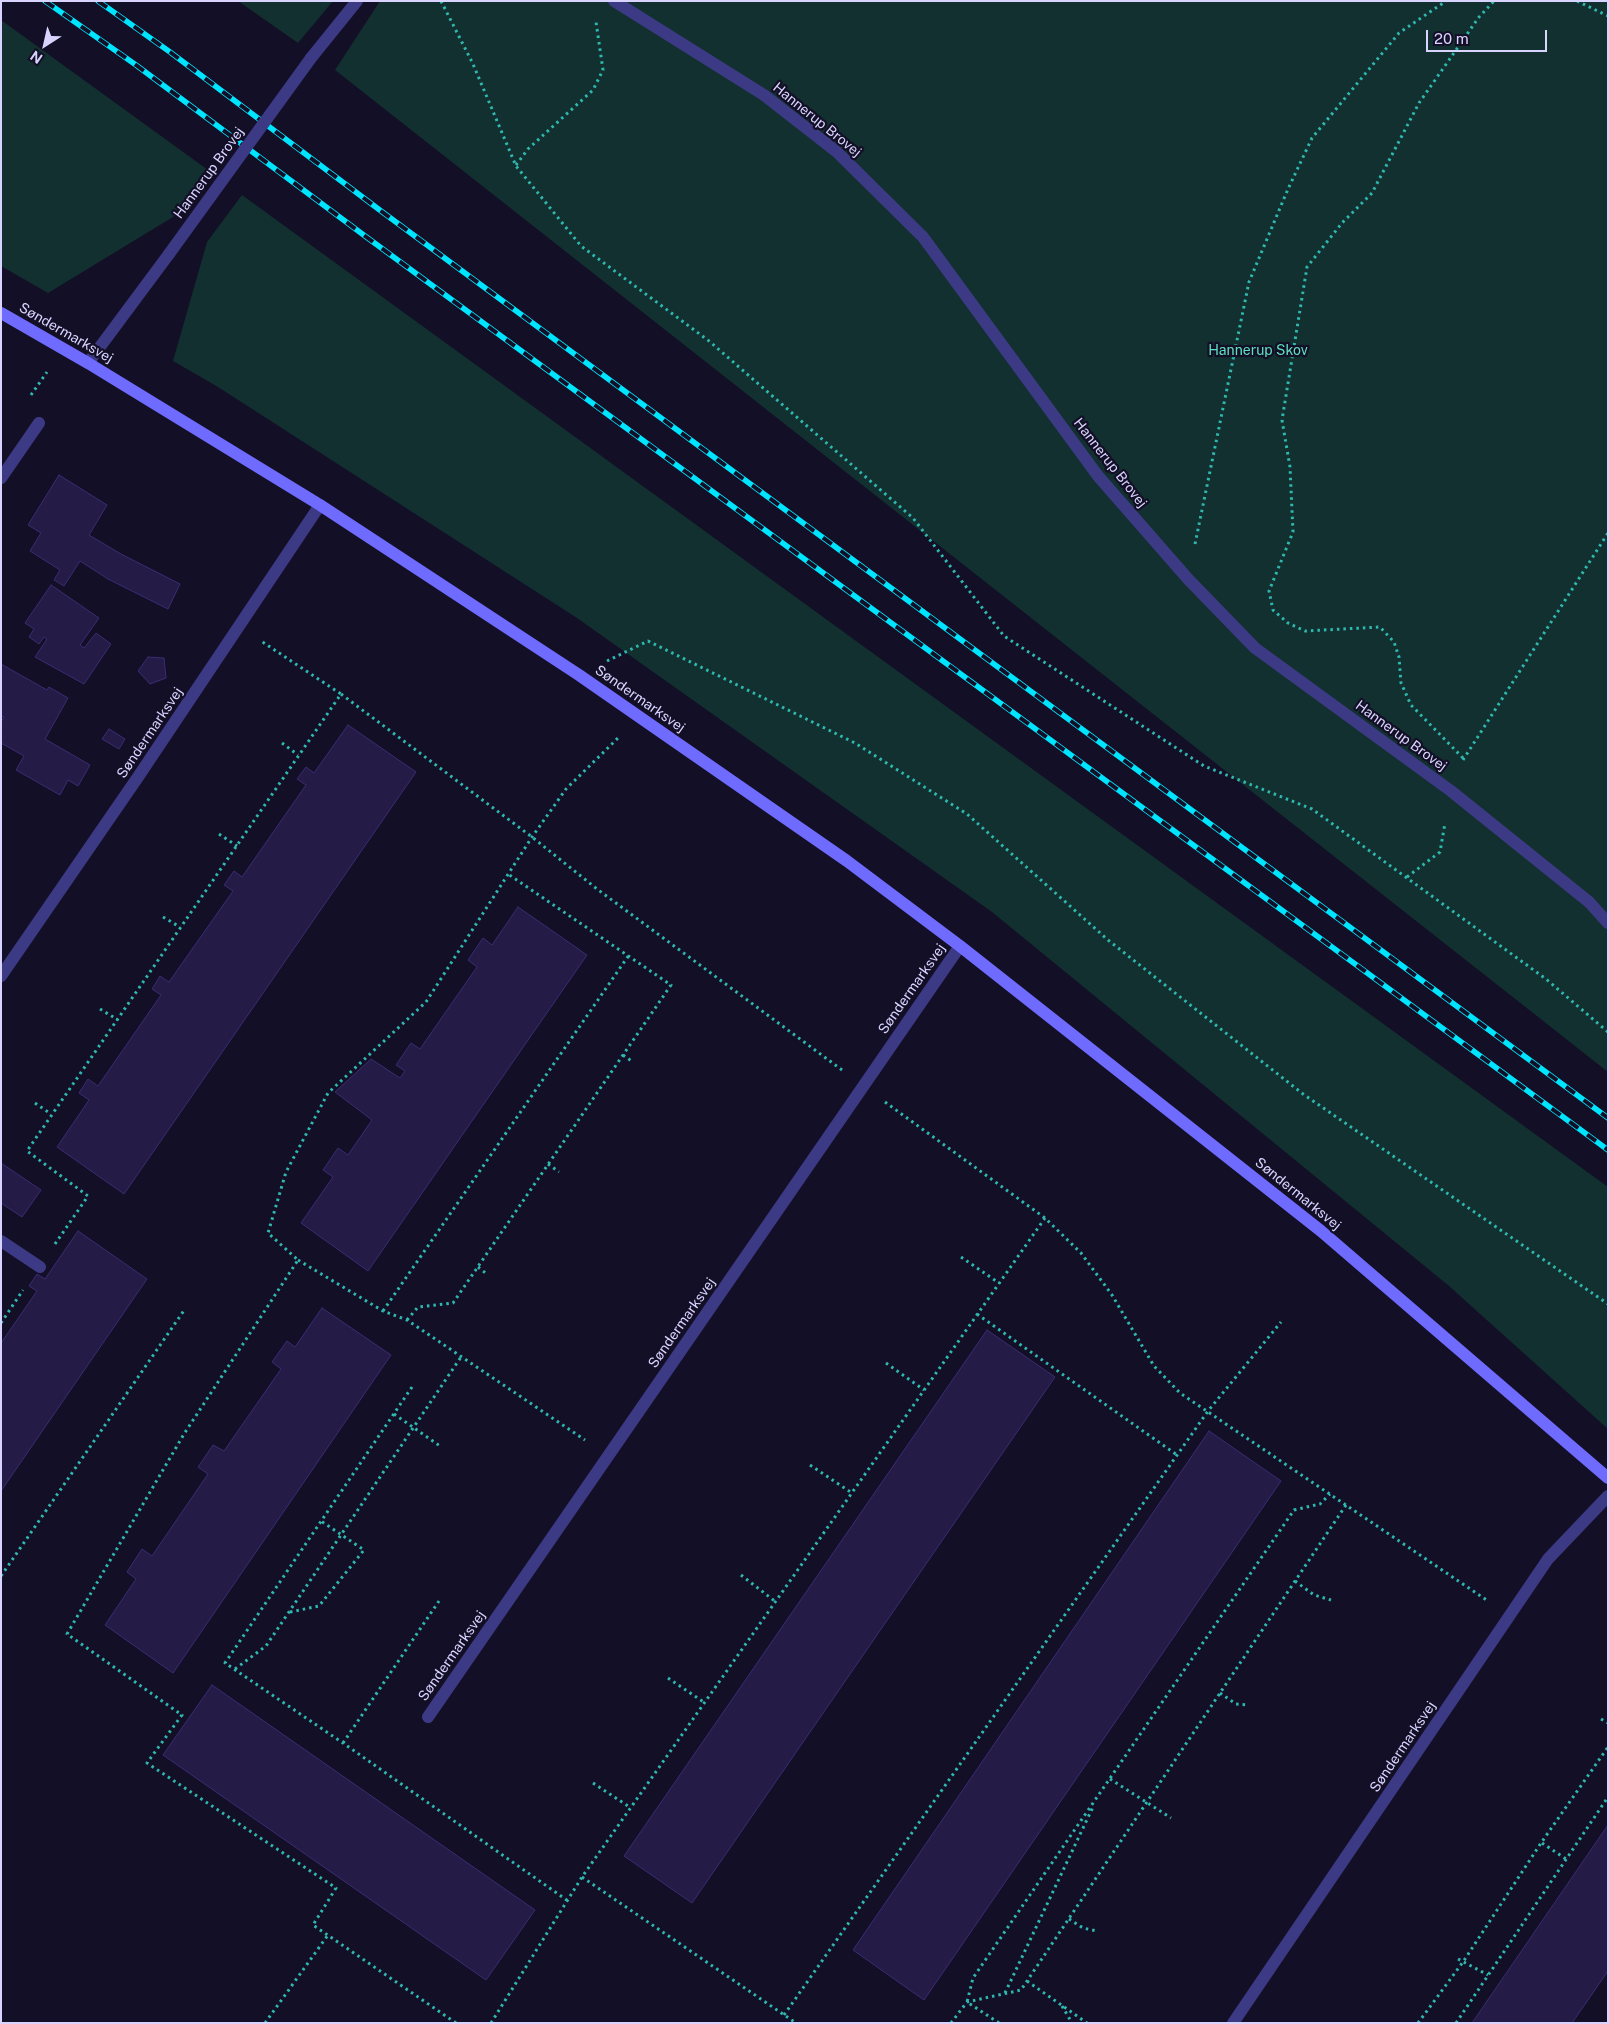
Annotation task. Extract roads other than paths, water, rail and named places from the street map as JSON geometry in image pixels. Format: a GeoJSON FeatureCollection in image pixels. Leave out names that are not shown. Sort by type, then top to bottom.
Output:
{"type":"FeatureCollection","features":[{"type":"Feature","properties":{"kind":"street","name":"Hannerup Brovej"},"geometry":{"type":"LineString","coordinates":[[88,363],[170,254],[311,58],[357,1]]}},
{"type":"Feature","properties":{"kind":"street","name":"Hannerup Brovej"},"geometry":{"type":"LineString","coordinates":[[614,1],[764,95],[837,152],[923,236],[1098,476],[1188,579],[1256,648],[1451,791],[1589,902],[1608,923]]}},
{"type":"Feature","properties":{"kind":"street","name":"Søndermarksvej"},"geometry":{"type":"LineString","coordinates":[[1,313],[88,363],[320,505],[579,676],[847,861],[960,946],[1321,1231],[1608,1478]]}},
{"type":"Feature","properties":{"kind":"street"},"geometry":{"type":"LineString","coordinates":[[3,471],[38,423]]}},
{"type":"Feature","properties":{"kind":"street","name":"Søndermarksvej"},"geometry":{"type":"LineString","coordinates":[[1,976],[240,627],[320,505]]}},
{"type":"Feature","properties":{"kind":"street","name":"Søndermarksvej"},"geometry":{"type":"LineString","coordinates":[[428,1717],[960,946]]}},
{"type":"Feature","properties":{"kind":"street"},"geometry":{"type":"LineString","coordinates":[[1,1241],[40,1266]]}},
{"type":"Feature","properties":{"kind":"street","name":"Søndermarksvej"},"geometry":{"type":"LineString","coordinates":[[1233,2023],[1548,1560],[1608,1496]]}},
{"type":"Feature","properties":{"kind":"railway"},"geometry":{"type":"LineString","coordinates":[[45,1],[136,65],[365,236],[1608,1150]]}},
{"type":"Feature","properties":{"kind":"railway"},"geometry":{"type":"LineString","coordinates":[[98,1],[170,52],[381,211],[1608,1118]]}},
{"type":"Feature","properties":{"kind":"park label","name":"Hannerup Skov"},"geometry":{"type":"Point","coordinates":[1258,351]}}]}
